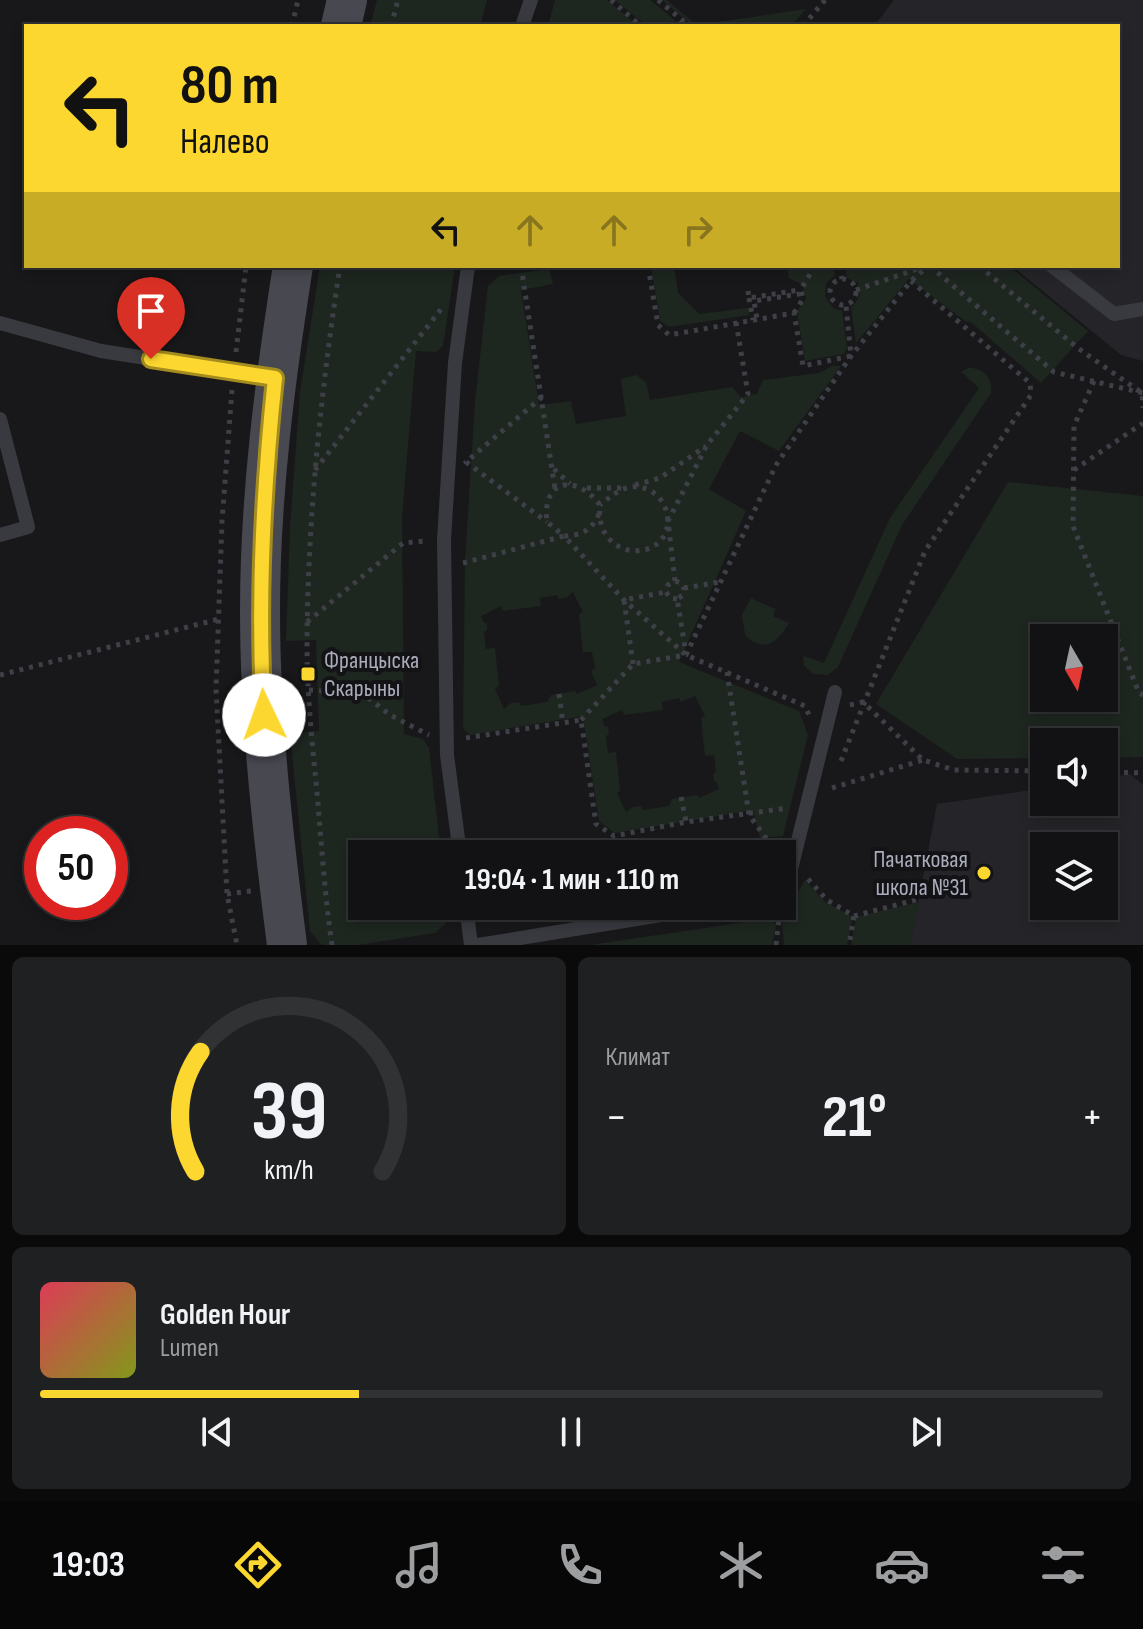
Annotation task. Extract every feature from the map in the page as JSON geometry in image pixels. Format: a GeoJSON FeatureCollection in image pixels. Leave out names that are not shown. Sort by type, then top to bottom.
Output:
{"type":"FeatureCollection","features":[{"type":"Feature","properties":{"kind":"main road"},"geometry":{"type":"LineString","coordinates":[[341,24],[347,0]]}},
{"type":"Feature","properties":{"kind":"main road"},"geometry":{"type":"LineString","coordinates":[[287,945],[269,793],[260,624],[267,459],[275,378],[293,268]]}},
{"type":"Feature","properties":{"kind":"lane"},"geometry":{"type":"LineString","coordinates":[[523,24],[531,0]]}},
{"type":"Feature","properties":{"kind":"lane"},"geometry":{"type":"LineString","coordinates":[[458,840],[447,740],[444,540],[455,363],[468,268]]}},
{"type":"Feature","properties":{"kind":"lane"},"geometry":{"type":"LineString","coordinates":[[1055,268],[1114,314],[1143,309]]}},
{"type":"Feature","properties":{"kind":"lane"},"geometry":{"type":"LineString","coordinates":[[0,323],[101,351],[275,378]]}},
{"type":"Feature","properties":{"kind":"lane"},"geometry":{"type":"LineString","coordinates":[[0,419],[28,527],[0,535]]}},
{"type":"Feature","properties":{"kind":"lane"},"geometry":{"type":"LineString","coordinates":[[789,840],[835,692]]}},
{"type":"Feature","properties":{"kind":"lane"},"geometry":{"type":"LineString","coordinates":[[468,920],[471,945]]}},
{"type":"Feature","properties":{"kind":"lane"},"geometry":{"type":"LineString","coordinates":[[478,945],[631,920]]}},
{"type":"Feature","properties":{"kind":"path"},"geometry":{"type":"LineString","coordinates":[[292,24],[298,0]]}},
{"type":"Feature","properties":{"kind":"path"},"geometry":{"type":"LineString","coordinates":[[392,24],[398,0]]}},
{"type":"Feature","properties":{"kind":"path"},"geometry":{"type":"LineString","coordinates":[[611,0],[639,24]]}},
{"type":"Feature","properties":{"kind":"path"},"geometry":{"type":"LineString","coordinates":[[658,0],[687,24]]}},
{"type":"Feature","properties":{"kind":"path"},"geometry":{"type":"LineString","coordinates":[[805,24],[825,0]]}},
{"type":"Feature","properties":{"kind":"path"},"geometry":{"type":"LineString","coordinates":[[332,945],[323,882],[307,622],[321,393],[340,268]]}},
{"type":"Feature","properties":{"kind":"path"},"geometry":{"type":"LineString","coordinates":[[521,268],[554,468],[555,489],[545,505],[547,522]]}},
{"type":"Feature","properties":{"kind":"path"},"geometry":{"type":"LineString","coordinates":[[648,268],[658,325],[669,335],[794,313]]}},
{"type":"Feature","properties":{"kind":"path"},"geometry":{"type":"LineString","coordinates":[[814,268],[801,289],[803,299],[794,313],[803,366],[851,356]]}},
{"type":"Feature","properties":{"kind":"path"},"geometry":{"type":"LineString","coordinates":[[840,268],[842,279]]}},
{"type":"Feature","properties":{"kind":"path"},"geometry":{"type":"LineString","coordinates":[[856,290],[922,268]]}},
{"type":"Feature","properties":{"kind":"path"},"geometry":{"type":"LineString","coordinates":[[686,655],[776,465],[851,356],[911,281],[926,268]]}},
{"type":"Feature","properties":{"kind":"path"},"geometry":{"type":"LineString","coordinates":[[930,268],[1054,372],[1142,393]]}},
{"type":"Feature","properties":{"kind":"path"},"geometry":{"type":"LineString","coordinates":[[981,268],[1079,349],[1142,393]]}},
{"type":"Feature","properties":{"kind":"path"},"geometry":{"type":"LineString","coordinates":[[842,279],[849,280],[856,290],[854,300],[846,306],[837,305],[830,299],[829,290],[834,282],[842,279]]}},
{"type":"Feature","properties":{"kind":"path"},"geometry":{"type":"LineString","coordinates":[[911,281],[1030,383],[1031,395],[925,551],[831,788],[923,760]]}},
{"type":"Feature","properties":{"kind":"path"},"geometry":{"type":"LineString","coordinates":[[799,290],[799,294],[754,301],[755,320],[749,294],[799,290]]}},
{"type":"Feature","properties":{"kind":"path"},"geometry":{"type":"LineString","coordinates":[[315,471],[450,298]]}},
{"type":"Feature","properties":{"kind":"path"},"geometry":{"type":"LineString","coordinates":[[846,306],[851,356]]}},
{"type":"Feature","properties":{"kind":"path"},"geometry":{"type":"LineString","coordinates":[[586,488],[600,505],[603,531],[614,545],[630,552],[648,550],[662,538],[707,445],[748,394],[736,322]]}},
{"type":"Feature","properties":{"kind":"path"},"geometry":{"type":"LineString","coordinates":[[1094,381],[1074,426],[1073,526],[1139,693],[1143,695]]}},
{"type":"Feature","properties":{"kind":"path"},"geometry":{"type":"LineString","coordinates":[[1142,393],[1143,408]]}},
{"type":"Feature","properties":{"kind":"path"},"geometry":{"type":"LineString","coordinates":[[542,397],[466,462],[564,536],[624,600],[686,655],[805,706],[830,708],[863,702]]}},
{"type":"Feature","properties":{"kind":"path"},"geometry":{"type":"LineString","coordinates":[[1074,470],[1143,423]]}},
{"type":"Feature","properties":{"kind":"path"},"geometry":{"type":"LineString","coordinates":[[600,505],[624,488],[660,478],[707,445]]}},
{"type":"Feature","properties":{"kind":"path"},"geometry":{"type":"LineString","coordinates":[[554,468],[570,484],[586,488],[640,486],[655,493],[665,505],[675,581]]}},
{"type":"Feature","properties":{"kind":"path"},"geometry":{"type":"LineString","coordinates":[[555,489],[570,484]]}},
{"type":"Feature","properties":{"kind":"path"},"geometry":{"type":"LineString","coordinates":[[460,564],[564,536],[580,536],[593,525],[599,514]]}},
{"type":"Feature","properties":{"kind":"path"},"geometry":{"type":"LineString","coordinates":[[307,622],[403,543]]}},
{"type":"Feature","properties":{"kind":"path"},"geometry":{"type":"LineString","coordinates":[[675,581],[684,588],[683,595],[677,599],[670,598],[666,592],[668,585],[675,581]]}},
{"type":"Feature","properties":{"kind":"path"},"geometry":{"type":"LineString","coordinates":[[684,588],[720,582]]}},
{"type":"Feature","properties":{"kind":"path"},"geometry":{"type":"LineString","coordinates":[[624,600],[666,592]]}},
{"type":"Feature","properties":{"kind":"path"},"geometry":{"type":"LineString","coordinates":[[677,599],[686,655]]}},
{"type":"Feature","properties":{"kind":"path"},"geometry":{"type":"LineString","coordinates":[[624,600],[633,664]]}},
{"type":"Feature","properties":{"kind":"path"},"geometry":{"type":"LineString","coordinates":[[0,675],[219,619]]}},
{"type":"Feature","properties":{"kind":"path"},"geometry":{"type":"LineString","coordinates":[[309,690],[352,693],[370,699],[390,715],[429,735],[447,740],[581,720],[633,664],[686,655]]}},
{"type":"Feature","properties":{"kind":"path"},"geometry":{"type":"LineString","coordinates":[[727,672],[749,815],[768,840]]}},
{"type":"Feature","properties":{"kind":"path"},"geometry":{"type":"LineString","coordinates":[[559,694],[563,723]]}},
{"type":"Feature","properties":{"kind":"path"},"geometry":{"type":"LineString","coordinates":[[863,702],[923,760],[954,770],[1030,771]]}},
{"type":"Feature","properties":{"kind":"path"},"geometry":{"type":"LineString","coordinates":[[805,706],[811,719]]}},
{"type":"Feature","properties":{"kind":"path"},"geometry":{"type":"LineString","coordinates":[[581,720],[596,824],[614,836],[686,822],[796,807]]}},
{"type":"Feature","properties":{"kind":"path"},"geometry":{"type":"LineString","coordinates":[[1118,772],[1143,773]]}},
{"type":"Feature","properties":{"kind":"path"},"geometry":{"type":"LineString","coordinates":[[681,797],[686,822]]}},
{"type":"Feature","properties":{"kind":"path"},"geometry":{"type":"LineString","coordinates":[[796,869],[827,900],[854,916],[919,899]]}},
{"type":"Feature","properties":{"kind":"path"},"geometry":{"type":"LineString","coordinates":[[849,945],[854,916]]}},
{"type":"Feature","properties":{"kind":"shaded area"},"geometry":{"type":"Polygon","coordinates":[[[377,0],[487,0],[481,24],[371,24],[377,0]]]}},
{"type":"Feature","properties":{"kind":"shaded area"},"geometry":{"type":"Polygon","coordinates":[[[555,0],[607,0],[636,24],[549,24],[555,0]]]}},
{"type":"Feature","properties":{"kind":"shaded area"},"geometry":{"type":"Polygon","coordinates":[[[615,0],[650,0],[676,21],[645,24],[615,0]]]}},
{"type":"Feature","properties":{"kind":"shaded area"},"geometry":{"type":"Polygon","coordinates":[[[662,0],[667,0],[696,24],[691,24],[662,0]]]}},
{"type":"Feature","properties":{"kind":"shaded area"},"geometry":{"type":"Polygon","coordinates":[[[894,0],[1143,0],[1143,361],[1121,355],[1014,268],[1120,268],[1120,24],[876,24],[894,0]]]}},
{"type":"Feature","properties":{"kind":"shaded area"},"geometry":{"type":"Polygon","coordinates":[[[806,9],[793,24],[704,24],[806,9]]]}},
{"type":"Feature","properties":{"kind":"shaded area"},"geometry":{"type":"Polygon","coordinates":[[[320,268],[455,268],[443,346],[436,352],[416,351],[402,517],[404,734],[423,739],[429,748],[439,840],[348,840],[348,920],[448,920],[435,933],[358,945],[322,945],[310,931],[290,733],[319,731],[316,640],[286,641],[300,392],[320,268]]]}},
{"type":"Feature","properties":{"kind":"shaded area"},"geometry":{"type":"Polygon","coordinates":[[[651,268],[674,268],[678,293],[699,314],[748,308],[749,315],[669,327],[660,321],[651,268]]]}},
{"type":"Feature","properties":{"kind":"shaded area"},"geometry":{"type":"Polygon","coordinates":[[[787,268],[834,268],[835,275],[826,283],[825,296],[834,309],[842,310],[847,348],[844,354],[805,361],[797,312],[806,299],[803,285],[789,278],[787,268]]]}},
{"type":"Feature","properties":{"kind":"shaded area"},"geometry":{"type":"Polygon","coordinates":[[[845,268],[1011,268],[1088,331],[1041,383],[972,323],[909,279],[856,343],[851,307],[858,299],[859,290],[858,283],[847,278],[845,268]]]}},
{"type":"Feature","properties":{"kind":"shaded area"},"geometry":{"type":"Polygon","coordinates":[[[549,269],[553,284],[521,290],[539,405],[571,401],[576,424],[626,416],[621,379],[636,375],[646,382],[650,400],[732,387],[741,397],[757,394],[763,380],[819,373],[832,366],[841,366],[779,451],[740,431],[709,489],[746,511],[679,662],[799,711],[808,735],[783,836],[760,838],[753,810],[615,833],[599,821],[583,716],[470,735],[463,728],[465,562],[475,402],[488,286],[499,276],[549,269]],[[573,592],[559,599],[557,595],[540,598],[541,606],[503,611],[501,606],[481,616],[487,623],[484,632],[486,649],[495,648],[499,686],[495,689],[504,709],[511,703],[519,702],[521,706],[547,702],[551,695],[575,691],[577,694],[597,685],[591,671],[595,668],[592,652],[583,652],[579,614],[583,612],[573,592]],[[695,696],[681,702],[679,698],[662,702],[663,710],[624,715],[622,710],[602,719],[608,727],[608,753],[616,752],[620,790],[617,793],[626,812],[633,807],[641,806],[643,810],[669,806],[672,799],[697,795],[699,798],[719,789],[714,782],[714,755],[705,756],[701,718],[705,716],[695,696]]]}},
{"type":"Feature","properties":{"kind":"shaded area"},"geometry":{"type":"Polygon","coordinates":[[[968,368],[986,374],[991,393],[902,525],[838,667],[828,675],[813,674],[804,665],[803,656],[824,663],[890,518],[979,388],[961,372],[968,368]]]}},
{"type":"Feature","properties":{"kind":"shaded area"},"geometry":{"type":"Polygon","coordinates":[[[1008,482],[1143,496],[1143,757],[1118,758],[1118,728],[1030,728],[1030,758],[957,759],[876,704],[1008,482]]]}},
{"type":"Feature","properties":{"kind":"shaded area"},"geometry":{"type":"Polygon","coordinates":[[[751,598],[775,609],[777,606],[773,616],[789,623],[780,636],[770,643],[758,644],[745,635],[742,615],[751,598]]]}},
{"type":"Feature","properties":{"kind":"shaded area","name":"Пачатковая школа №31"},"geometry":{"type":"Polygon","coordinates":[[[1130,774],[1143,785],[1143,945],[910,945],[937,804],[1030,790],[1030,816],[1118,816],[1118,776],[1130,774]]]}},
{"type":"Feature","properties":{"kind":"shaded area"},"geometry":{"type":"Polygon","coordinates":[[[805,880],[825,902],[853,917],[847,945],[784,945],[782,920],[796,920],[796,896],[805,880]]]}},
{"type":"Feature","properties":{"kind":"shaded area"},"geometry":{"type":"Polygon","coordinates":[[[919,902],[910,945],[851,945],[856,917],[919,902]]]}},
{"type":"Feature","properties":{"kind":"shaded area"},"geometry":{"type":"Polygon","coordinates":[[[759,920],[773,920],[776,926],[772,945],[590,945],[759,920]]]}},
{"type":"Feature","properties":{"kind":"place","name":"Францыска Скарыны"},"geometry":{"type":"Point","coordinates":[308,674]}},
{"type":"Feature","properties":{"kind":"place","name":"Пачатковая школа №31"},"geometry":{"type":"Point","coordinates":[984,873]}},
{"type":"Feature","properties":{"kind":"route"},"geometry":{"type":"LineString","coordinates":[[151,359],[275,378],[267,459],[260,611],[264,715]]}}]}
